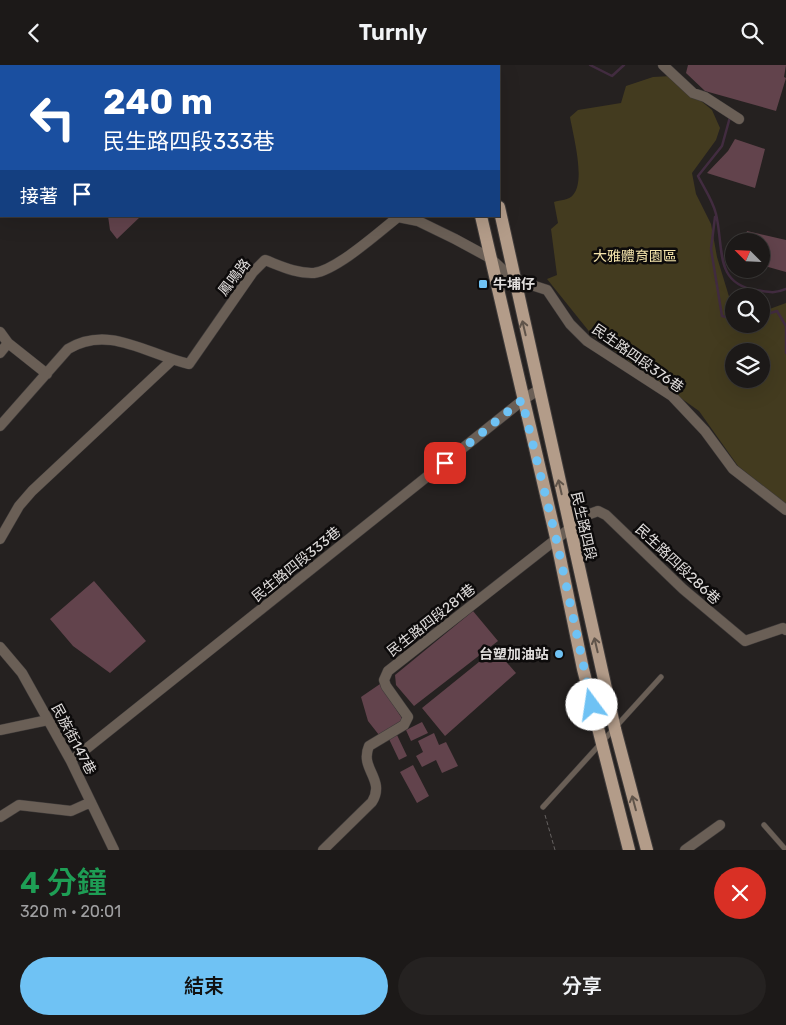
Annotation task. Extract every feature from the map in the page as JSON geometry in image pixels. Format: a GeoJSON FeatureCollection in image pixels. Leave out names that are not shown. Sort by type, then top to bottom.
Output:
{"type":"FeatureCollection","features":[{"type":"Feature","properties":{"kind":"main road","name":"民生路四段"},"geometry":{"type":"LineString","coordinates":[[500,212],[513,279],[615,729],[647,850]]}},
{"type":"Feature","properties":{"kind":"main road"},"geometry":{"type":"LineString","coordinates":[[482,217],[522,400],[629,850]]}},
{"type":"Feature","properties":{"kind":"street"},"geometry":{"type":"LineString","coordinates":[[663,65],[693,93],[705,97],[739,119]]}},
{"type":"Feature","properties":{"kind":"street","name":"鳳鳴路"},"geometry":{"type":"LineString","coordinates":[[172,360],[188,363],[253,272],[265,260],[292,271],[315,273],[333,265],[398,217],[418,221],[490,258],[513,279]]}},
{"type":"Feature","properties":{"kind":"street","name":"民生路四段376巷"},"geometry":{"type":"LineString","coordinates":[[513,279],[547,289],[570,325],[587,341],[672,396],[705,431],[733,469],[786,510]]}},
{"type":"Feature","properties":{"kind":"street"},"geometry":{"type":"LineString","coordinates":[[0,332],[8,343],[47,374]]}},
{"type":"Feature","properties":{"kind":"street"},"geometry":{"type":"LineString","coordinates":[[0,426],[68,349],[92,339],[118,340],[172,360],[32,491],[18,506],[0,539]]}},
{"type":"Feature","properties":{"kind":"street"},"geometry":{"type":"LineString","coordinates":[[0,353],[8,343]]}},
{"type":"Feature","properties":{"kind":"street","name":"民生路四段333巷"},"geometry":{"type":"LineString","coordinates":[[71,761],[522,400],[538,390]]}},
{"type":"Feature","properties":{"kind":"street","name":"民生路四段286巷"},"geometry":{"type":"LineString","coordinates":[[556,538],[587,515],[598,511],[606,515],[683,589],[745,641],[783,628],[786,630]]}},
{"type":"Feature","properties":{"kind":"street","name":"民生路四段281巷"},"geometry":{"type":"LineString","coordinates":[[323,850],[372,802],[378,793],[377,785],[365,760],[369,746],[404,725],[408,717],[386,686],[384,679],[388,671],[556,538]]}},
{"type":"Feature","properties":{"kind":"street","name":"民族街147巷"},"geometry":{"type":"LineString","coordinates":[[0,647],[22,673],[71,761],[114,850]]}},
{"type":"Feature","properties":{"kind":"street"},"geometry":{"type":"LineString","coordinates":[[0,730],[48,720]]}},
{"type":"Feature","properties":{"kind":"street"},"geometry":{"type":"LineString","coordinates":[[0,817],[19,805],[71,811],[91,802]]}},
{"type":"Feature","properties":{"kind":"street"},"geometry":{"type":"LineString","coordinates":[[687,849],[720,825]]}},
{"type":"Feature","properties":{"kind":"lane"},"geometry":{"type":"LineString","coordinates":[[543,807],[661,677]]}},
{"type":"Feature","properties":{"kind":"lane"},"geometry":{"type":"LineString","coordinates":[[764,825],[786,850]]}},
{"type":"Feature","properties":{"kind":"path"},"geometry":{"type":"LineString","coordinates":[[543,807],[555,850]]}},
{"type":"Feature","properties":{"kind":"green space","name":"大雅體育園區"},"geometry":{"type":"Polygon","coordinates":[[[671,76],[712,110],[720,128],[716,140],[692,173],[696,194],[711,224],[717,257],[726,288],[725,333],[770,333],[770,309],[786,303],[786,504],[738,466],[699,411],[592,335],[547,279],[557,275],[551,229],[558,223],[554,202],[571,197],[577,188],[578,157],[570,117],[578,110],[621,103],[626,86],[653,77],[671,76]]]}},
{"type":"Feature","properties":{"kind":"building"},"geometry":{"type":"Polygon","coordinates":[[[688,65],[786,65],[784,77],[786,78],[776,111],[705,91],[686,73],[688,65]]]}},
{"type":"Feature","properties":{"kind":"building"},"geometry":{"type":"Polygon","coordinates":[[[735,139],[765,149],[755,188],[707,173],[728,151],[735,139]]]}},
{"type":"Feature","properties":{"kind":"building"},"geometry":{"type":"Polygon","coordinates":[[[108,217],[140,217],[117,239],[110,230],[108,217]]]}},
{"type":"Feature","properties":{"kind":"building"},"geometry":{"type":"Polygon","coordinates":[[[770,236],[786,240],[786,272],[770,268],[770,236]]]}},
{"type":"Feature","properties":{"kind":"building"},"geometry":{"type":"Polygon","coordinates":[[[94,581],[146,641],[110,673],[73,646],[50,619],[94,581]]]}},
{"type":"Feature","properties":{"kind":"building"},"geometry":{"type":"Polygon","coordinates":[[[473,611],[498,641],[414,706],[396,685],[395,675],[473,611]]]}},
{"type":"Feature","properties":{"kind":"building"},"geometry":{"type":"Polygon","coordinates":[[[495,649],[516,673],[445,736],[422,708],[495,649]]]}},
{"type":"Feature","properties":{"kind":"building"},"geometry":{"type":"Polygon","coordinates":[[[380,684],[403,720],[379,735],[368,721],[361,697],[380,684]]]}},
{"type":"Feature","properties":{"kind":"building"},"geometry":{"type":"Polygon","coordinates":[[[422,722],[428,733],[411,741],[406,730],[422,722]]]}},
{"type":"Feature","properties":{"kind":"building"},"geometry":{"type":"Polygon","coordinates":[[[434,733],[439,745],[446,742],[458,766],[442,773],[436,760],[422,767],[416,756],[423,752],[418,741],[434,733]]]}},
{"type":"Feature","properties":{"kind":"building"},"geometry":{"type":"Polygon","coordinates":[[[397,735],[407,756],[399,760],[389,739],[397,735]]]}},
{"type":"Feature","properties":{"kind":"building"},"geometry":{"type":"Polygon","coordinates":[[[413,765],[429,796],[417,803],[400,772],[413,765]]]}},
{"type":"Feature","properties":{"kind":"waterway"},"geometry":{"type":"LineString","coordinates":[[590,65],[612,76],[624,65]]}},
{"type":"Feature","properties":{"kind":"waterway"},"geometry":{"type":"LineString","coordinates":[[730,117],[722,146],[698,176],[715,209],[723,262],[733,280],[743,286],[771,292],[786,289]]}},
{"type":"Feature","properties":{"kind":"waterway"},"geometry":{"type":"LineString","coordinates":[[715,217],[711,249],[722,316],[725,317]]}},
{"type":"Feature","properties":{"kind":"waterway"},"geometry":{"type":"LineString","coordinates":[[770,313],[777,311],[786,326]]}},
{"type":"Feature","properties":{"kind":"waterway"},"geometry":{"type":"LineString","coordinates":[[786,328],[786,353]]}},
{"type":"Feature","properties":{"kind":"place","name":"牛埔仔"},"geometry":{"type":"Point","coordinates":[483,284]}},
{"type":"Feature","properties":{"kind":"place","name":"台塑加油站"},"geometry":{"type":"Point","coordinates":[559,654]}},
{"type":"Feature","properties":{"kind":"route"},"geometry":{"type":"LineString","coordinates":[[445,463],[522,400],[556,538],[592,705]]}}]}
